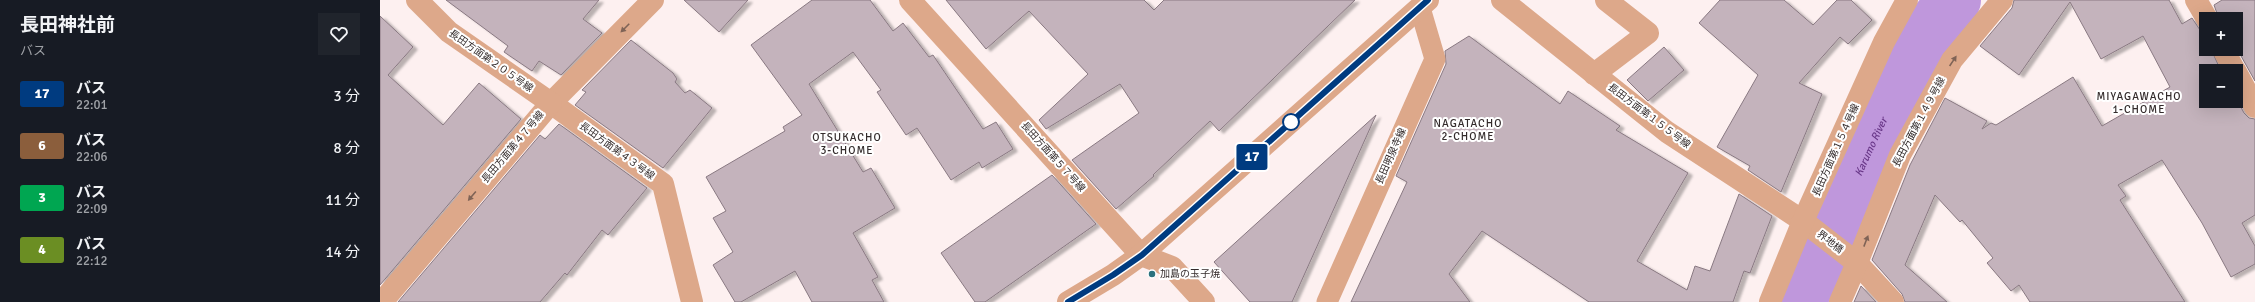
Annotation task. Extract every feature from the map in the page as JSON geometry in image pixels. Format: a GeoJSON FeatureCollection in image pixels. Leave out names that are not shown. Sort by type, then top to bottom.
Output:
{"type":"FeatureCollection","features":[{"type":"Feature","properties":{"kind":"street","name":"長田方面第２０５号線"},"geometry":{"type":"LineString","coordinates":[[416,0],[449,32],[551,103]]}},
{"type":"Feature","properties":{"kind":"street","name":"長田方面第４７号線"},"geometry":{"type":"LineString","coordinates":[[382,302],[551,103],[653,0]]}},
{"type":"Feature","properties":{"kind":"street","name":"長田方面第５７号線"},"geometry":{"type":"LineString","coordinates":[[910,0],[1142,255],[1172,267],[1204,302]]}},
{"type":"Feature","properties":{"kind":"street","name":"長田方面第１５５号線"},"geometry":{"type":"LineString","coordinates":[[1502,0],[1667,132],[1803,221]]}},
{"type":"Feature","properties":{"kind":"street"},"geometry":{"type":"LineString","coordinates":[[1594,74],[1648,33],[1606,0]]}},
{"type":"Feature","properties":{"kind":"street","name":"長田方面第１５４号線"},"geometry":{"type":"LineString","coordinates":[[1770,302],[1803,221],[1884,42],[1907,0]]}},
{"type":"Feature","properties":{"kind":"street","name":"長田方面第１４９号線"},"geometry":{"type":"LineString","coordinates":[[1840,302],[1900,154],[1952,60],[2002,0]]}},
{"type":"Feature","properties":{"kind":"street"},"geometry":{"type":"LineString","coordinates":[[2196,0],[2203,12]]}},
{"type":"Feature","properties":{"kind":"street"},"geometry":{"type":"LineString","coordinates":[[1068,302],[1142,255],[1420,3]]}},
{"type":"Feature","properties":{"kind":"street","name":"長田明泉寺線"},"geometry":{"type":"LineString","coordinates":[[1328,302],[1435,60],[1420,3]]}},
{"type":"Feature","properties":{"kind":"street"},"geometry":{"type":"LineString","coordinates":[[2243,85],[2255,107]]}},
{"type":"Feature","properties":{"kind":"street","name":"長田方面第４３号線"},"geometry":{"type":"LineString","coordinates":[[551,103],[663,184],[692,302]]}},
{"type":"Feature","properties":{"kind":"street","name":"界地橋"},"geometry":{"type":"LineString","coordinates":[[1803,221],[1857,263]]}},
{"type":"Feature","properties":{"kind":"street"},"geometry":{"type":"LineString","coordinates":[[1857,263],[1892,302]]}},
{"type":"Feature","properties":{"kind":"building"},"geometry":{"type":"Polygon","coordinates":[[[446,0],[599,0],[583,19],[602,33],[561,75],[539,61],[532,71],[504,52],[508,46],[446,0]]]}},
{"type":"Feature","properties":{"kind":"building"},"geometry":{"type":"Polygon","coordinates":[[[684,0],[748,0],[719,32],[684,0]]]}},
{"type":"Feature","properties":{"kind":"building"},"geometry":{"type":"Polygon","coordinates":[[[812,0],[870,0],[893,31],[903,23],[929,57],[933,55],[983,129],[996,122],[1013,149],[982,168],[979,162],[951,180],[917,128],[906,135],[877,92],[881,90],[853,52],[809,84],[863,172],[871,168],[895,208],[853,233],[878,277],[872,280],[884,302],[812,302],[795,271],[741,302],[735,302],[713,265],[733,252],[713,218],[726,211],[706,177],[785,131],[783,127],[802,115],[751,45],[812,0]]]}},
{"type":"Feature","properties":{"kind":"building"},"geometry":{"type":"Polygon","coordinates":[[[946,0],[1144,0],[1154,10],[1164,0],[1355,0],[1219,131],[1210,121],[1153,175],[1154,176],[1116,209],[1072,160],[1139,113],[1120,84],[1046,129],[1039,120],[1088,74],[1029,11],[986,49],[946,0]]]}},
{"type":"Feature","properties":{"kind":"building"},"geometry":{"type":"Polygon","coordinates":[[[1720,0],[1784,0],[1813,25],[1837,0],[1851,0],[1872,20],[1848,44],[1840,37],[1799,83],[1822,94],[1781,192],[1748,170],[1750,166],[1717,147],[1758,75],[1699,23],[1720,0]]]}},
{"type":"Feature","properties":{"kind":"building"},"geometry":{"type":"Polygon","coordinates":[[[2014,0],[2169,0],[2182,24],[2192,18],[2199,28],[2199,56],[2214,56],[2218,64],[2199,64],[2199,108],[2241,108],[2249,118],[2255,119],[2255,215],[2242,223],[2255,246],[2255,264],[2231,277],[2202,223],[2162,160],[2118,185],[2126,196],[2120,200],[2185,302],[2030,302],[2019,285],[2011,291],[1987,263],[1993,258],[1962,220],[1960,222],[1935,195],[1905,265],[1947,302],[1905,302],[1902,294],[1872,260],[1910,165],[1945,98],[1987,121],[1982,129],[1991,123],[1996,125],[2073,77],[2102,126],[2170,87],[2143,36],[2101,59],[2070,2],[2019,75],[1980,46],[2012,8],[2014,0]]]}},
{"type":"Feature","properties":{"kind":"building"},"geometry":{"type":"Polygon","coordinates":[[[2222,0],[2255,0],[2255,81],[2241,56],[2243,56],[2243,12],[2216,12],[2214,5],[2222,0]]]}},
{"type":"Feature","properties":{"kind":"building"},"geometry":{"type":"Polygon","coordinates":[[[380,16],[413,47],[388,75],[443,125],[479,83],[521,119],[380,285],[380,16]]]}},
{"type":"Feature","properties":{"kind":"building"},"geometry":{"type":"Polygon","coordinates":[[[1469,36],[1560,104],[1568,91],[1620,126],[1616,130],[1688,173],[1637,261],[1687,290],[1695,266],[1710,271],[1739,194],[1772,216],[1750,273],[1744,271],[1733,302],[1589,302],[1482,231],[1449,274],[1470,302],[1351,302],[1407,182],[1396,176],[1446,64],[1445,51],[1469,36]]]}},
{"type":"Feature","properties":{"kind":"building"},"geometry":{"type":"Polygon","coordinates":[[[631,40],[673,73],[677,79],[675,82],[685,93],[690,90],[712,108],[663,168],[575,105],[586,92],[582,90],[631,40]]]}},
{"type":"Feature","properties":{"kind":"building"},"geometry":{"type":"Polygon","coordinates":[[[1664,47],[1684,70],[1648,101],[1627,80],[1664,47]]]}},
{"type":"Feature","properties":{"kind":"building"},"geometry":{"type":"Polygon","coordinates":[[[1376,115],[1292,302],[1250,302],[1214,262],[1376,115]]]}},
{"type":"Feature","properties":{"kind":"building"},"geometry":{"type":"Polygon","coordinates":[[[559,124],[647,188],[608,235],[602,230],[567,275],[565,273],[540,302],[398,302],[540,135],[545,139],[559,124]]]}},
{"type":"Feature","properties":{"kind":"building"},"geometry":{"type":"Polygon","coordinates":[[[1052,175],[1096,224],[985,302],[975,302],[941,253],[1052,175]]]}},
{"type":"Feature","properties":{"kind":"building"},"geometry":{"type":"Polygon","coordinates":[[[1861,286],[1876,302],[1854,302],[1861,286]]]}},
{"type":"Feature","properties":{"kind":"waterway","name":"Karumo River"},"geometry":{"type":"LineString","coordinates":[[1799,302],[1916,48],[1954,0]]}},
{"type":"Feature","properties":{"kind":"bus line","name":"17"},"geometry":{"type":"LineString","coordinates":[[1068,302],[1113,275],[1142,255],[1428,0]]}},
{"type":"Feature","properties":{"kind":"place","name":"加島の玉子焼"},"geometry":{"type":"Point","coordinates":[1152,274]}},
{"type":"Feature","properties":{"kind":"district","name":"MIYAGAWACHO 1-CHOME"},"geometry":{"type":"Point","coordinates":[2139,102]}},
{"type":"Feature","properties":{"kind":"district","name":"NAGATACHO 2-CHOME"},"geometry":{"type":"Point","coordinates":[1468,129]}},
{"type":"Feature","properties":{"kind":"district","name":"OTSUKACHO 3-CHOME"},"geometry":{"type":"Point","coordinates":[847,143]}}]}
